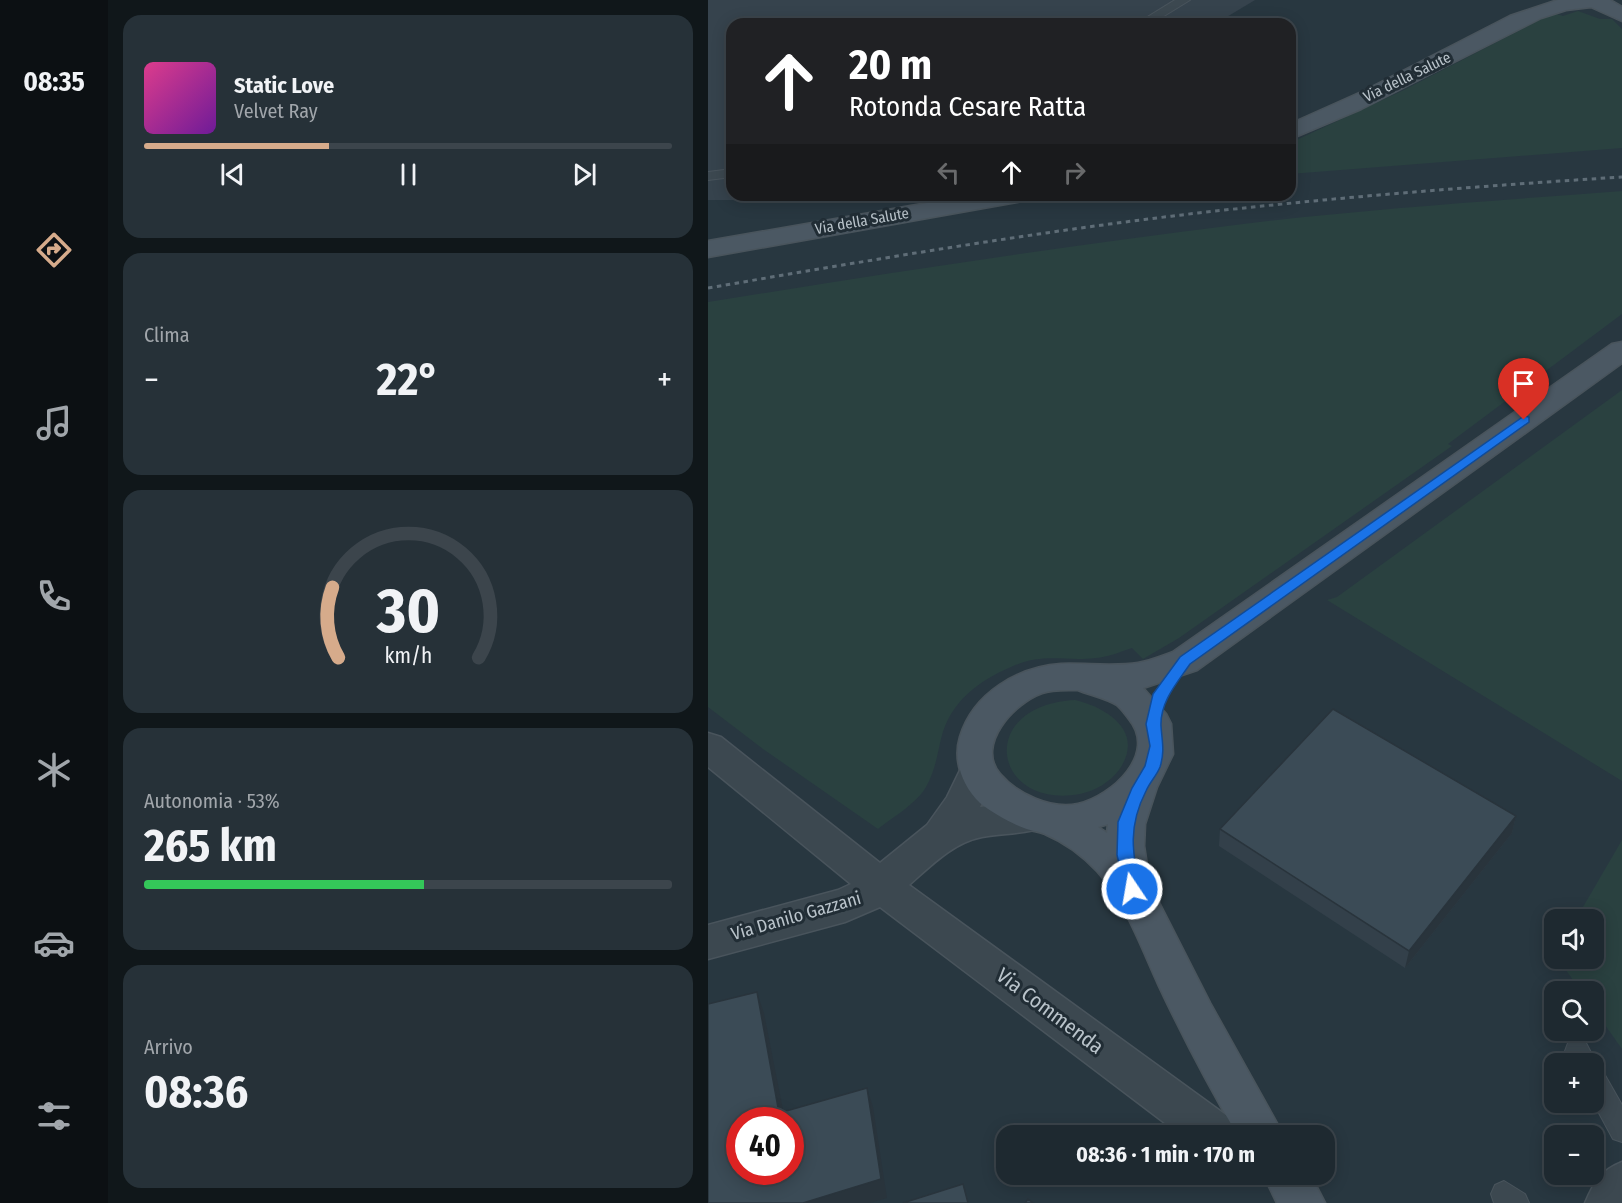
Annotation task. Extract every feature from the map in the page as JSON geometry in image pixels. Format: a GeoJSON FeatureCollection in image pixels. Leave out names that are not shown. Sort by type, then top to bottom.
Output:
{"type":"FeatureCollection","features":[{"type":"Feature","properties":{"kind":"street","name":"Via della Salute"},"geometry":{"type":"LineString","coordinates":[[1522,18],[1537,0]]}},
{"type":"Feature","properties":{"kind":"street","name":"Via della Salute"},"geometry":{"type":"LineString","coordinates":[[1296,129],[1457,53],[1522,18],[1564,4],[1590,1]]}},
{"type":"Feature","properties":{"kind":"street"},"geometry":{"type":"LineString","coordinates":[[1590,1],[1622,15]]}},
{"type":"Feature","properties":{"kind":"street","name":"Via della Salute"},"geometry":{"type":"LineString","coordinates":[[708,249],[983,201]]}},
{"type":"Feature","properties":{"kind":"street"},"geometry":{"type":"LineString","coordinates":[[1255,1125],[1215,1057],[1132,889],[1111,861],[1093,844],[1003,801],[987,786],[978,770],[975,752],[978,732],[989,712],[1001,701],[1029,684],[1055,678],[1139,676],[1185,661],[1622,350]]}},
{"type":"Feature","properties":{"kind":"street"},"geometry":{"type":"LineString","coordinates":[[1153,724],[1160,694],[1185,661]]}},
{"type":"Feature","properties":{"kind":"street"},"geometry":{"type":"LineString","coordinates":[[1081,677],[1104,682],[1126,692],[1142,706],[1153,724],[1157,746],[1152,767],[1139,788],[1127,816],[1124,836],[1125,855],[1132,889]]}},
{"type":"Feature","properties":{"kind":"street","name":"Via Commenda"},"geometry":{"type":"LineString","coordinates":[[708,747],[881,886],[1203,1125]]}},
{"type":"Feature","properties":{"kind":"street"},"geometry":{"type":"LineString","coordinates":[[881,886],[939,836],[962,806],[978,770]]}},
{"type":"Feature","properties":{"kind":"street"},"geometry":{"type":"LineString","coordinates":[[939,836],[979,822],[1042,818],[1077,819],[1101,813],[1122,802],[1139,788]]}},
{"type":"Feature","properties":{"kind":"street","name":"Via Danilo Gazzani"},"geometry":{"type":"LineString","coordinates":[[708,942],[845,905],[870,894],[881,886]]}},
{"type":"Feature","properties":{"kind":"street"},"geometry":{"type":"LineString","coordinates":[[1608,1203],[1622,1184]]}},
{"type":"Feature","properties":{"kind":"street"},"geometry":{"type":"LineString","coordinates":[[1291,1185],[1302,1203]]}},
{"type":"Feature","properties":{"kind":"lane"},"geometry":{"type":"LineString","coordinates":[[1152,18],[1184,0]]}},
{"type":"Feature","properties":{"kind":"lane"},"geometry":{"type":"LineString","coordinates":[[708,176],[726,174]]}},
{"type":"Feature","properties":{"kind":"lane"},"geometry":{"type":"LineString","coordinates":[[1604,1098],[1622,1130]]}},
{"type":"Feature","properties":{"kind":"shaded area"},"geometry":{"type":"Polygon","coordinates":[[[708,0],[1255,0],[1225,18],[726,18],[726,200],[708,200],[708,0]]]}},
{"type":"Feature","properties":{"kind":"green space"},"geometry":{"type":"Polygon","coordinates":[[[1578,11],[1600,19],[1612,19],[1622,29],[1622,148],[1296,174],[1296,140],[1404,90],[1553,13],[1563,16],[1578,11]]]}},
{"type":"Feature","properties":{"kind":"green space"},"geometry":{"type":"Polygon","coordinates":[[[1622,191],[1622,314],[1448,444],[1452,446],[1179,638],[1143,659],[1132,648],[1096,658],[1034,660],[1023,662],[987,679],[967,694],[951,714],[945,726],[934,769],[922,793],[878,829],[763,749],[708,707],[708,302],[971,261],[1283,219],[1622,191]]]}},
{"type":"Feature","properties":{"kind":"green space"},"geometry":{"type":"Polygon","coordinates":[[[1622,390],[1622,781],[1327,600],[1337,597],[1622,390]]]}},
{"type":"Feature","properties":{"kind":"green space"},"geometry":{"type":"Polygon","coordinates":[[[1075,700],[1100,709],[1120,724],[1128,745],[1126,757],[1119,770],[1102,785],[1080,794],[1050,795],[1028,787],[1013,773],[1007,755],[1009,736],[1021,719],[1043,706],[1075,700]]]}},
{"type":"Feature","properties":{"kind":"green space"},"geometry":{"type":"Polygon","coordinates":[[[1622,840],[1622,1049],[1604,1024],[1604,981],[1574,981],[1565,969],[1604,969],[1604,909],[1582,909],[1622,840]]]}},
{"type":"Feature","properties":{"kind":"building"},"geometry":{"type":"Polygon","coordinates":[[[1333,709],[1516,816],[1409,951],[1220,829],[1333,709]]]}},
{"type":"Feature","properties":{"kind":"building"},"geometry":{"type":"Polygon","coordinates":[[[757,992],[778,1107],[726,1107],[726,1185],[804,1185],[804,1107],[800,1107],[867,1088],[881,1179],[803,1203],[708,1203],[708,1004],[757,992]]]}},
{"type":"Feature","properties":{"kind":"building"},"geometry":{"type":"Polygon","coordinates":[[[963,1184],[968,1203],[903,1203],[963,1184]]]}},
{"type":"Feature","properties":{"kind":"railway"},"geometry":{"type":"LineString","coordinates":[[708,288],[1014,238],[1198,213],[1410,192],[1622,177]]}},
{"type":"Feature","properties":{"kind":"route"},"geometry":{"type":"LineString","coordinates":[[1132,889],[1125,855],[1125,822],[1139,788],[1152,767],[1157,746],[1153,724],[1160,694],[1185,661],[1524,420]]}}]}
